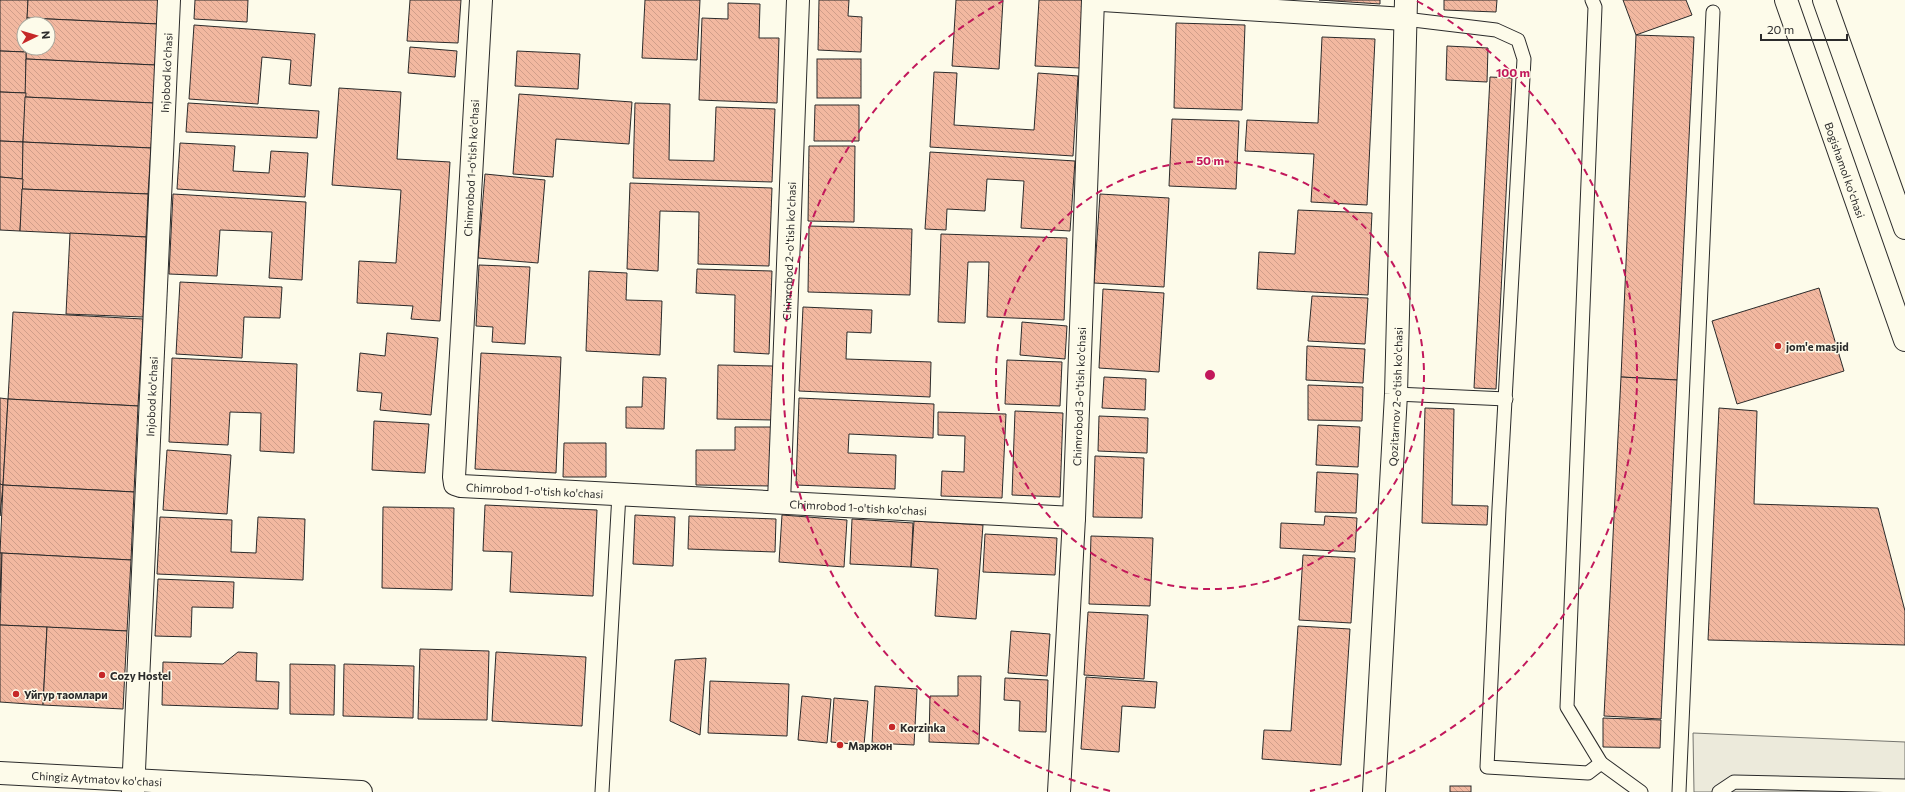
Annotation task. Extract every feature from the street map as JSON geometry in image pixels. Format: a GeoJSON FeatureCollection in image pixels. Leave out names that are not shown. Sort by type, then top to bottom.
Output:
{"type":"FeatureCollection","features":[{"type":"Feature","properties":{"kind":"street","name":"Injobod ko'chasi"},"geometry":{"type":"LineString","coordinates":[[133,786],[169,0]]}},
{"type":"Feature","properties":{"kind":"street","name":"Chimrobod 1-o'tish ko'chasi"},"geometry":{"type":"LineString","coordinates":[[481,0],[454,477],[455,484],[461,486],[1074,518]]}},
{"type":"Feature","properties":{"kind":"street","name":"Chimrobod 2-o'tish ko'chasi"},"geometry":{"type":"LineString","coordinates":[[779,502],[798,0]]}},
{"type":"Feature","properties":{"kind":"street","name":"Chimrobod 3-o'tish ko'chasi"},"geometry":{"type":"LineString","coordinates":[[1059,792],[1074,518],[1093,0]]}},
{"type":"Feature","properties":{"kind":"street"},"geometry":{"type":"LineString","coordinates":[[1102,0],[1405,10]]}},
{"type":"Feature","properties":{"kind":"street","name":"Bogishamol ko'chasi"},"geometry":{"type":"LineString","coordinates":[[1786,0],[1905,340]]}},
{"type":"Feature","properties":{"kind":"street"},"geometry":{"type":"LineString","coordinates":[[1824,0],[1905,228]]}},
{"type":"Feature","properties":{"kind":"street","name":"Qozitarnov 2-o'tish ko'chasi"},"geometry":{"type":"LineString","coordinates":[[1374,792],[1396,394],[1405,10]]}},
{"type":"Feature","properties":{"kind":"street","name":"Chingiz Aytmatov ko'chasi"},"geometry":{"type":"LineString","coordinates":[[0,773],[133,786],[361,792]]}},
{"type":"Feature","properties":{"kind":"lane"},"geometry":{"type":"LineString","coordinates":[[1592,0],[1595,7],[1589,179],[1567,707],[1601,763],[1641,792]]}},
{"type":"Feature","properties":{"kind":"lane"},"geometry":{"type":"LineString","coordinates":[[1405,10],[1496,30],[1518,40],[1524,59],[1487,767],[1588,773],[1601,763]]}},
{"type":"Feature","properties":{"kind":"lane"},"geometry":{"type":"LineString","coordinates":[[1679,792],[1713,12]]}},
{"type":"Feature","properties":{"kind":"lane"},"geometry":{"type":"LineString","coordinates":[[1396,394],[1506,399]]}},
{"type":"Feature","properties":{"kind":"lane"},"geometry":{"type":"LineString","coordinates":[[602,792],[619,494]]}},
{"type":"Feature","properties":{"kind":"lane"},"geometry":{"type":"LineString","coordinates":[[1719,792],[1734,782],[1905,786]]}},
{"type":"Feature","properties":{"kind":"shaded area"},"geometry":{"type":"Polygon","coordinates":[[[1693,733],[1905,742],[1905,792],[1694,792],[1693,733]]]}},
{"type":"Feature","properties":{"kind":"building"},"geometry":{"type":"Polygon","coordinates":[[[0,0],[28,0],[27,16],[16,16],[16,52],[0,51],[0,0]]]}},
{"type":"Feature","properties":{"kind":"building"},"geometry":{"type":"Polygon","coordinates":[[[28,0],[159,0],[158,24],[56,19],[56,16],[27,16],[28,0]]]}},
{"type":"Feature","properties":{"kind":"building"},"geometry":{"type":"Polygon","coordinates":[[[195,0],[248,0],[247,22],[194,19],[195,0]]]}},
{"type":"Feature","properties":{"kind":"building"},"geometry":{"type":"Polygon","coordinates":[[[410,0],[461,0],[458,43],[407,41],[410,0]]]}},
{"type":"Feature","properties":{"kind":"building"},"geometry":{"type":"Polygon","coordinates":[[[645,0],[700,0],[697,60],[642,58],[645,0]]]}},
{"type":"Feature","properties":{"kind":"building"},"geometry":{"type":"Polygon","coordinates":[[[819,0],[849,0],[848,16],[862,17],[861,52],[818,50],[819,0]]]}},
{"type":"Feature","properties":{"kind":"building"},"geometry":{"type":"Polygon","coordinates":[[[956,0],[1003,0],[999,69],[952,66],[956,0]]]}},
{"type":"Feature","properties":{"kind":"building"},"geometry":{"type":"Polygon","coordinates":[[[1039,0],[1083,0],[1080,68],[1035,66],[1039,0]]]}},
{"type":"Feature","properties":{"kind":"building"},"geometry":{"type":"Polygon","coordinates":[[[1319,0],[1380,0],[1380,4],[1319,0]]]}},
{"type":"Feature","properties":{"kind":"building"},"geometry":{"type":"Polygon","coordinates":[[[1444,0],[1497,0],[1496,12],[1444,10],[1444,0]]]}},
{"type":"Feature","properties":{"kind":"building"},"geometry":{"type":"Polygon","coordinates":[[[1623,0],[1686,0],[1692,15],[1636,35],[1623,0]]]}},
{"type":"Feature","properties":{"kind":"building"},"geometry":{"type":"Polygon","coordinates":[[[728,3],[760,4],[759,38],[779,38],[777,103],[699,100],[702,18],[728,19],[728,3]]]}},
{"type":"Feature","properties":{"kind":"building"},"geometry":{"type":"Polygon","coordinates":[[[56,19],[158,24],[155,65],[26,59],[26,56],[56,56],[56,19]]]}},
{"type":"Feature","properties":{"kind":"building"},"geometry":{"type":"Polygon","coordinates":[[[1176,23],[1245,25],[1242,110],[1174,108],[1176,23]]]}},
{"type":"Feature","properties":{"kind":"building"},"geometry":{"type":"Polygon","coordinates":[[[194,25],[315,34],[311,86],[289,84],[291,60],[262,57],[258,104],[189,99],[194,25]]]}},
{"type":"Feature","properties":{"kind":"building"},"geometry":{"type":"Polygon","coordinates":[[[1636,35],[1694,37],[1677,380],[1621,377],[1636,35]]]}},
{"type":"Feature","properties":{"kind":"building"},"geometry":{"type":"Polygon","coordinates":[[[1322,37],[1375,39],[1367,205],[1311,202],[1314,154],[1245,151],[1247,120],[1318,123],[1322,37]]]}},
{"type":"Feature","properties":{"kind":"building"},"geometry":{"type":"Polygon","coordinates":[[[1447,46],[1488,48],[1487,82],[1446,80],[1447,46]]]}},
{"type":"Feature","properties":{"kind":"building"},"geometry":{"type":"Polygon","coordinates":[[[410,47],[457,51],[455,77],[408,73],[410,47]]]}},
{"type":"Feature","properties":{"kind":"building"},"geometry":{"type":"Polygon","coordinates":[[[0,51],[16,52],[16,56],[26,56],[26,93],[0,92],[0,51]]]}},
{"type":"Feature","properties":{"kind":"building"},"geometry":{"type":"Polygon","coordinates":[[[517,51],[580,54],[578,89],[515,86],[517,51]]]}},
{"type":"Feature","properties":{"kind":"building"},"geometry":{"type":"Polygon","coordinates":[[[26,59],[155,65],[154,103],[25,97],[26,59]]]}},
{"type":"Feature","properties":{"kind":"building"},"geometry":{"type":"Polygon","coordinates":[[[817,59],[861,59],[861,98],[817,98],[817,59]]]}},
{"type":"Feature","properties":{"kind":"building"},"geometry":{"type":"Polygon","coordinates":[[[934,72],[957,73],[954,125],[1034,130],[1038,73],[1078,76],[1073,156],[930,147],[934,72]]]}},
{"type":"Feature","properties":{"kind":"building"},"geometry":{"type":"Polygon","coordinates":[[[1490,77],[1512,78],[1496,389],[1474,388],[1490,77]]]}},
{"type":"Feature","properties":{"kind":"building"},"geometry":{"type":"Polygon","coordinates":[[[339,88],[401,92],[397,159],[450,162],[440,321],[411,319],[413,306],[357,303],[359,261],[396,263],[401,190],[332,185],[339,88]]]}},
{"type":"Feature","properties":{"kind":"building"},"geometry":{"type":"Polygon","coordinates":[[[0,92],[26,93],[23,142],[0,141],[0,92]]]}},
{"type":"Feature","properties":{"kind":"building"},"geometry":{"type":"Polygon","coordinates":[[[519,94],[632,102],[629,144],[556,139],[553,177],[513,174],[519,94]]]}},
{"type":"Feature","properties":{"kind":"building"},"geometry":{"type":"Polygon","coordinates":[[[25,97],[154,103],[151,148],[23,142],[25,97]]]}},
{"type":"Feature","properties":{"kind":"building"},"geometry":{"type":"Polygon","coordinates":[[[188,103],[319,111],[317,138],[186,132],[188,103]]]}},
{"type":"Feature","properties":{"kind":"building"},"geometry":{"type":"Polygon","coordinates":[[[635,103],[670,104],[669,160],[714,161],[716,107],[775,109],[772,182],[633,178],[635,103]]]}},
{"type":"Feature","properties":{"kind":"building"},"geometry":{"type":"Polygon","coordinates":[[[815,105],[859,105],[859,141],[814,141],[815,105]]]}},
{"type":"Feature","properties":{"kind":"building"},"geometry":{"type":"Polygon","coordinates":[[[1172,119],[1239,121],[1236,189],[1169,186],[1172,119]]]}},
{"type":"Feature","properties":{"kind":"building"},"geometry":{"type":"Polygon","coordinates":[[[0,141],[23,142],[23,179],[0,177],[0,141]]]}},
{"type":"Feature","properties":{"kind":"building"},"geometry":{"type":"Polygon","coordinates":[[[23,142],[151,148],[148,194],[22,189],[23,142]]]}},
{"type":"Feature","properties":{"kind":"building"},"geometry":{"type":"Polygon","coordinates":[[[180,143],[235,146],[233,171],[269,173],[271,151],[308,153],[305,197],[177,189],[180,143]]]}},
{"type":"Feature","properties":{"kind":"building"},"geometry":{"type":"Polygon","coordinates":[[[809,146],[855,146],[854,222],[808,221],[809,146]]]}},
{"type":"Feature","properties":{"kind":"building"},"geometry":{"type":"Polygon","coordinates":[[[930,152],[1075,161],[1070,231],[1021,228],[1024,181],[987,179],[985,211],[947,209],[946,230],[925,229],[930,152]]]}},
{"type":"Feature","properties":{"kind":"building"},"geometry":{"type":"Polygon","coordinates":[[[485,174],[545,180],[538,263],[478,258],[485,174]]]}},
{"type":"Feature","properties":{"kind":"building"},"geometry":{"type":"Polygon","coordinates":[[[0,177],[23,179],[20,231],[0,230],[0,177]]]}},
{"type":"Feature","properties":{"kind":"building"},"geometry":{"type":"Polygon","coordinates":[[[630,183],[772,188],[769,266],[698,264],[699,212],[660,211],[658,271],[627,269],[630,183]]]}},
{"type":"Feature","properties":{"kind":"building"},"geometry":{"type":"Polygon","coordinates":[[[22,189],[148,194],[146,237],[20,231],[22,189]]]}},
{"type":"Feature","properties":{"kind":"building"},"geometry":{"type":"Polygon","coordinates":[[[173,194],[306,202],[302,280],[269,278],[272,232],[220,230],[217,276],[169,274],[173,194]]]}},
{"type":"Feature","properties":{"kind":"building"},"geometry":{"type":"Polygon","coordinates":[[[1100,194],[1169,198],[1164,287],[1094,283],[1100,194]]]}},
{"type":"Feature","properties":{"kind":"building"},"geometry":{"type":"Polygon","coordinates":[[[1298,210],[1372,213],[1368,295],[1257,289],[1259,252],[1295,254],[1298,210]]]}},
{"type":"Feature","properties":{"kind":"building"},"geometry":{"type":"Polygon","coordinates":[[[809,226],[912,229],[910,295],[808,292],[809,226]]]}},
{"type":"Feature","properties":{"kind":"building"},"geometry":{"type":"Polygon","coordinates":[[[70,233],[146,237],[143,317],[66,314],[70,233]]]}},
{"type":"Feature","properties":{"kind":"building"},"geometry":{"type":"Polygon","coordinates":[[[941,234],[1067,238],[1064,320],[987,317],[989,262],[968,262],[965,323],[938,322],[941,234]]]}},
{"type":"Feature","properties":{"kind":"building"},"geometry":{"type":"Polygon","coordinates":[[[479,265],[530,267],[525,344],[492,342],[493,327],[476,326],[479,265]]]}},
{"type":"Feature","properties":{"kind":"building"},"geometry":{"type":"Polygon","coordinates":[[[697,269],[772,271],[769,354],[734,352],[735,295],[696,293],[697,269]]]}},
{"type":"Feature","properties":{"kind":"building"},"geometry":{"type":"Polygon","coordinates":[[[589,271],[627,273],[626,300],[662,301],[660,355],[586,351],[589,271]]]}},
{"type":"Feature","properties":{"kind":"building"},"geometry":{"type":"Polygon","coordinates":[[[180,282],[282,287],[280,318],[244,317],[242,358],[176,354],[180,282]]]}},
{"type":"Feature","properties":{"kind":"building","name":"jom'e masjid"},"geometry":{"type":"Polygon","coordinates":[[[1819,288],[1844,371],[1737,404],[1712,321],[1819,288]]]}},
{"type":"Feature","properties":{"kind":"building"},"geometry":{"type":"Polygon","coordinates":[[[1103,289],[1164,293],[1159,372],[1099,368],[1103,289]]]}},
{"type":"Feature","properties":{"kind":"building"},"geometry":{"type":"Polygon","coordinates":[[[1312,296],[1368,298],[1365,344],[1308,341],[1312,296]]]}},
{"type":"Feature","properties":{"kind":"building"},"geometry":{"type":"Polygon","coordinates":[[[803,307],[872,310],[871,333],[847,332],[846,359],[931,362],[930,397],[799,391],[803,307]]]}},
{"type":"Feature","properties":{"kind":"building"},"geometry":{"type":"Polygon","coordinates":[[[13,312],[143,319],[138,406],[8,399],[13,312]]]}},
{"type":"Feature","properties":{"kind":"building"},"geometry":{"type":"Polygon","coordinates":[[[1022,322],[1067,326],[1065,359],[1020,355],[1022,322]]]}},
{"type":"Feature","properties":{"kind":"building"},"geometry":{"type":"Polygon","coordinates":[[[387,333],[438,338],[431,415],[380,410],[382,393],[357,391],[360,353],[385,356],[387,333]]]}},
{"type":"Feature","properties":{"kind":"building"},"geometry":{"type":"Polygon","coordinates":[[[1307,346],[1365,349],[1363,383],[1306,380],[1307,346]]]}},
{"type":"Feature","properties":{"kind":"building"},"geometry":{"type":"Polygon","coordinates":[[[481,353],[561,357],[556,473],[475,469],[481,353]]]}},
{"type":"Feature","properties":{"kind":"building"},"geometry":{"type":"Polygon","coordinates":[[[172,358],[297,364],[294,453],[260,451],[261,413],[230,412],[228,445],[169,442],[172,358]]]}},
{"type":"Feature","properties":{"kind":"building"},"geometry":{"type":"Polygon","coordinates":[[[1007,360],[1062,362],[1060,406],[1005,404],[1007,360]]]}},
{"type":"Feature","properties":{"kind":"building"},"geometry":{"type":"Polygon","coordinates":[[[718,365],[773,366],[772,420],[717,419],[718,365]]]}},
{"type":"Feature","properties":{"kind":"building"},"geometry":{"type":"Polygon","coordinates":[[[643,377],[666,378],[664,429],[626,428],[626,407],[642,407],[643,377]]]}},
{"type":"Feature","properties":{"kind":"building"},"geometry":{"type":"Polygon","coordinates":[[[1104,377],[1146,379],[1145,410],[1102,408],[1104,377]]]}},
{"type":"Feature","properties":{"kind":"building"},"geometry":{"type":"Polygon","coordinates":[[[1621,377],[1677,380],[1661,719],[1604,716],[1621,377]]]}},
{"type":"Feature","properties":{"kind":"building"},"geometry":{"type":"Polygon","coordinates":[[[1308,385],[1363,387],[1362,421],[1308,420],[1308,385]]]}},
{"type":"Feature","properties":{"kind":"building"},"geometry":{"type":"Polygon","coordinates":[[[0,398],[8,399],[3,485],[0,484],[0,398]]]}},
{"type":"Feature","properties":{"kind":"building"},"geometry":{"type":"Polygon","coordinates":[[[799,398],[934,404],[933,438],[849,434],[848,453],[896,455],[895,489],[796,485],[799,398]]]}},
{"type":"Feature","properties":{"kind":"building"},"geometry":{"type":"Polygon","coordinates":[[[8,399],[138,406],[134,492],[3,485],[8,399]]]}},
{"type":"Feature","properties":{"kind":"building"},"geometry":{"type":"Polygon","coordinates":[[[1425,408],[1454,409],[1452,505],[1488,506],[1487,525],[1422,523],[1425,408]]]}},
{"type":"Feature","properties":{"kind":"building"},"geometry":{"type":"Polygon","coordinates":[[[1719,408],[1757,411],[1754,504],[1878,508],[1905,611],[1905,645],[1708,640],[1719,408]]]}},
{"type":"Feature","properties":{"kind":"building"},"geometry":{"type":"Polygon","coordinates":[[[1015,411],[1063,413],[1060,497],[1012,495],[1015,411]]]}},
{"type":"Feature","properties":{"kind":"building"},"geometry":{"type":"Polygon","coordinates":[[[938,412],[1006,414],[1002,498],[941,496],[942,471],[964,472],[965,436],[938,435],[938,412]]]}},
{"type":"Feature","properties":{"kind":"building"},"geometry":{"type":"Polygon","coordinates":[[[1099,416],[1148,418],[1147,453],[1098,451],[1099,416]]]}},
{"type":"Feature","properties":{"kind":"building"},"geometry":{"type":"Polygon","coordinates":[[[374,421],[429,424],[425,473],[372,470],[374,421]]]}},
{"type":"Feature","properties":{"kind":"building"},"geometry":{"type":"Polygon","coordinates":[[[1318,425],[1360,427],[1358,467],[1316,465],[1318,425]]]}},
{"type":"Feature","properties":{"kind":"building"},"geometry":{"type":"Polygon","coordinates":[[[735,427],[772,427],[771,486],[696,485],[696,450],[735,450],[735,427]]]}},
{"type":"Feature","properties":{"kind":"building"},"geometry":{"type":"Polygon","coordinates":[[[564,443],[606,443],[606,477],[563,477],[564,443]]]}},
{"type":"Feature","properties":{"kind":"building"},"geometry":{"type":"Polygon","coordinates":[[[167,450],[231,455],[227,514],[163,510],[167,450]]]}},
{"type":"Feature","properties":{"kind":"building"},"geometry":{"type":"Polygon","coordinates":[[[1095,456],[1144,458],[1142,518],[1093,517],[1095,456]]]}},
{"type":"Feature","properties":{"kind":"building"},"geometry":{"type":"Polygon","coordinates":[[[1317,472],[1358,474],[1356,513],[1315,512],[1317,472]]]}},
{"type":"Feature","properties":{"kind":"building"},"geometry":{"type":"Polygon","coordinates":[[[0,484],[3,485],[0,516],[0,484]]]}},
{"type":"Feature","properties":{"kind":"building"},"geometry":{"type":"Polygon","coordinates":[[[3,485],[134,492],[131,560],[0,553],[3,485]]]}},
{"type":"Feature","properties":{"kind":"building"},"geometry":{"type":"Polygon","coordinates":[[[485,505],[597,510],[593,596],[510,592],[512,552],[483,551],[485,505]]]}},
{"type":"Feature","properties":{"kind":"building"},"geometry":{"type":"Polygon","coordinates":[[[383,507],[454,508],[452,590],[382,588],[383,507]]]}},
{"type":"Feature","properties":{"kind":"building"},"geometry":{"type":"Polygon","coordinates":[[[635,515],[675,517],[673,566],[633,564],[635,515]]]}},
{"type":"Feature","properties":{"kind":"building"},"geometry":{"type":"Polygon","coordinates":[[[782,515],[847,520],[844,567],[779,562],[782,515]]]}},
{"type":"Feature","properties":{"kind":"building"},"geometry":{"type":"Polygon","coordinates":[[[689,516],[776,519],[775,552],[688,549],[689,516]]]}},
{"type":"Feature","properties":{"kind":"building"},"geometry":{"type":"Polygon","coordinates":[[[1325,516],[1357,518],[1355,552],[1280,548],[1281,523],[1324,525],[1325,516]]]}},
{"type":"Feature","properties":{"kind":"building"},"geometry":{"type":"Polygon","coordinates":[[[160,517],[232,520],[231,552],[256,553],[258,517],[305,519],[303,580],[157,574],[160,517]]]}},
{"type":"Feature","properties":{"kind":"building"},"geometry":{"type":"Polygon","coordinates":[[[852,519],[913,523],[911,567],[850,564],[852,519]]]}},
{"type":"Feature","properties":{"kind":"building"},"geometry":{"type":"Polygon","coordinates":[[[914,521],[983,525],[976,619],[935,616],[938,569],[911,567],[914,521]]]}},
{"type":"Feature","properties":{"kind":"building"},"geometry":{"type":"Polygon","coordinates":[[[985,534],[1057,538],[1055,575],[983,572],[985,534]]]}},
{"type":"Feature","properties":{"kind":"building"},"geometry":{"type":"Polygon","coordinates":[[[1091,536],[1153,538],[1150,606],[1089,604],[1091,536]]]}},
{"type":"Feature","properties":{"kind":"building"},"geometry":{"type":"Polygon","coordinates":[[[0,553],[2,553],[0,593],[0,553]]]}},
{"type":"Feature","properties":{"kind":"building"},"geometry":{"type":"Polygon","coordinates":[[[2,553],[131,560],[127,631],[0,625],[2,553]]]}},
{"type":"Feature","properties":{"kind":"building"},"geometry":{"type":"Polygon","coordinates":[[[1303,555],[1355,558],[1351,623],[1299,620],[1303,555]]]}},
{"type":"Feature","properties":{"kind":"building"},"geometry":{"type":"Polygon","coordinates":[[[158,579],[234,582],[233,608],[192,607],[191,637],[155,636],[158,579]]]}},
{"type":"Feature","properties":{"kind":"building"},"geometry":{"type":"Polygon","coordinates":[[[1088,612],[1148,615],[1144,679],[1084,675],[1088,612]]]}},
{"type":"Feature","properties":{"kind":"building"},"geometry":{"type":"Polygon","coordinates":[[[0,625],[47,627],[43,705],[0,702],[0,625]]]}},
{"type":"Feature","properties":{"kind":"building"},"geometry":{"type":"Polygon","coordinates":[[[1298,626],[1350,629],[1341,765],[1262,759],[1264,730],[1291,731],[1298,626]]]}},
{"type":"Feature","properties":{"kind":"building"},"geometry":{"type":"Polygon","coordinates":[[[47,627],[127,631],[123,709],[43,705],[47,627]]]}},
{"type":"Feature","properties":{"kind":"building"},"geometry":{"type":"Polygon","coordinates":[[[1011,631],[1050,634],[1047,676],[1008,673],[1011,631]]]}},
{"type":"Feature","properties":{"kind":"building"},"geometry":{"type":"Polygon","coordinates":[[[420,649],[489,651],[487,720],[418,719],[420,649]]]}},
{"type":"Feature","properties":{"kind":"building"},"geometry":{"type":"Polygon","coordinates":[[[238,652],[257,653],[256,681],[279,682],[278,709],[162,705],[163,662],[223,664],[238,652]]]}},
{"type":"Feature","properties":{"kind":"building"},"geometry":{"type":"Polygon","coordinates":[[[496,652],[586,657],[582,726],[492,721],[496,652]]]}},
{"type":"Feature","properties":{"kind":"building"},"geometry":{"type":"Polygon","coordinates":[[[706,658],[700,735],[670,721],[675,660],[706,658]]]}},
{"type":"Feature","properties":{"kind":"building"},"geometry":{"type":"Polygon","coordinates":[[[290,664],[335,665],[334,715],[290,714],[290,664]]]}},
{"type":"Feature","properties":{"kind":"building"},"geometry":{"type":"Polygon","coordinates":[[[344,664],[414,666],[413,718],[343,716],[344,664]]]}},
{"type":"Feature","properties":{"kind":"building"},"geometry":{"type":"Polygon","coordinates":[[[958,676],[981,676],[979,744],[929,742],[930,696],[958,696],[958,676]]]}},
{"type":"Feature","properties":{"kind":"building"},"geometry":{"type":"Polygon","coordinates":[[[1086,677],[1157,682],[1155,708],[1122,706],[1119,752],[1081,749],[1086,677]]]}},
{"type":"Feature","properties":{"kind":"building"},"geometry":{"type":"Polygon","coordinates":[[[1005,678],[1048,680],[1046,732],[1019,731],[1020,701],[1004,700],[1005,678]]]}},
{"type":"Feature","properties":{"kind":"building"},"geometry":{"type":"Polygon","coordinates":[[[710,681],[789,684],[787,736],[708,733],[710,681]]]}},
{"type":"Feature","properties":{"kind":"building"},"geometry":{"type":"Polygon","coordinates":[[[875,686],[917,689],[914,745],[872,743],[875,686]]]}},
{"type":"Feature","properties":{"kind":"building"},"geometry":{"type":"Polygon","coordinates":[[[802,696],[831,699],[827,743],[798,740],[802,696]]]}},
{"type":"Feature","properties":{"kind":"building"},"geometry":{"type":"Polygon","coordinates":[[[834,698],[868,701],[864,745],[831,742],[834,698]]]}},
{"type":"Feature","properties":{"kind":"building"},"geometry":{"type":"Polygon","coordinates":[[[1603,718],[1661,720],[1660,748],[1603,747],[1603,718]]]}},
{"type":"Feature","properties":{"kind":"building"},"geometry":{"type":"Polygon","coordinates":[[[1450,786],[1471,786],[1471,792],[1450,792],[1450,786]]]}},
{"type":"Feature","properties":{"kind":"place","name":"jom'e masjid"},"geometry":{"type":"Point","coordinates":[1778,346]}},
{"type":"Feature","properties":{"kind":"place","name":"Cozy Hostel"},"geometry":{"type":"Point","coordinates":[102,675]}},
{"type":"Feature","properties":{"kind":"place","name":"Уйгур таомлари"},"geometry":{"type":"Point","coordinates":[16,694]}},
{"type":"Feature","properties":{"kind":"place","name":"Korzinka"},"geometry":{"type":"Point","coordinates":[892,727]}},
{"type":"Feature","properties":{"kind":"place","name":"Маржон"},"geometry":{"type":"Point","coordinates":[840,745]}}]}
